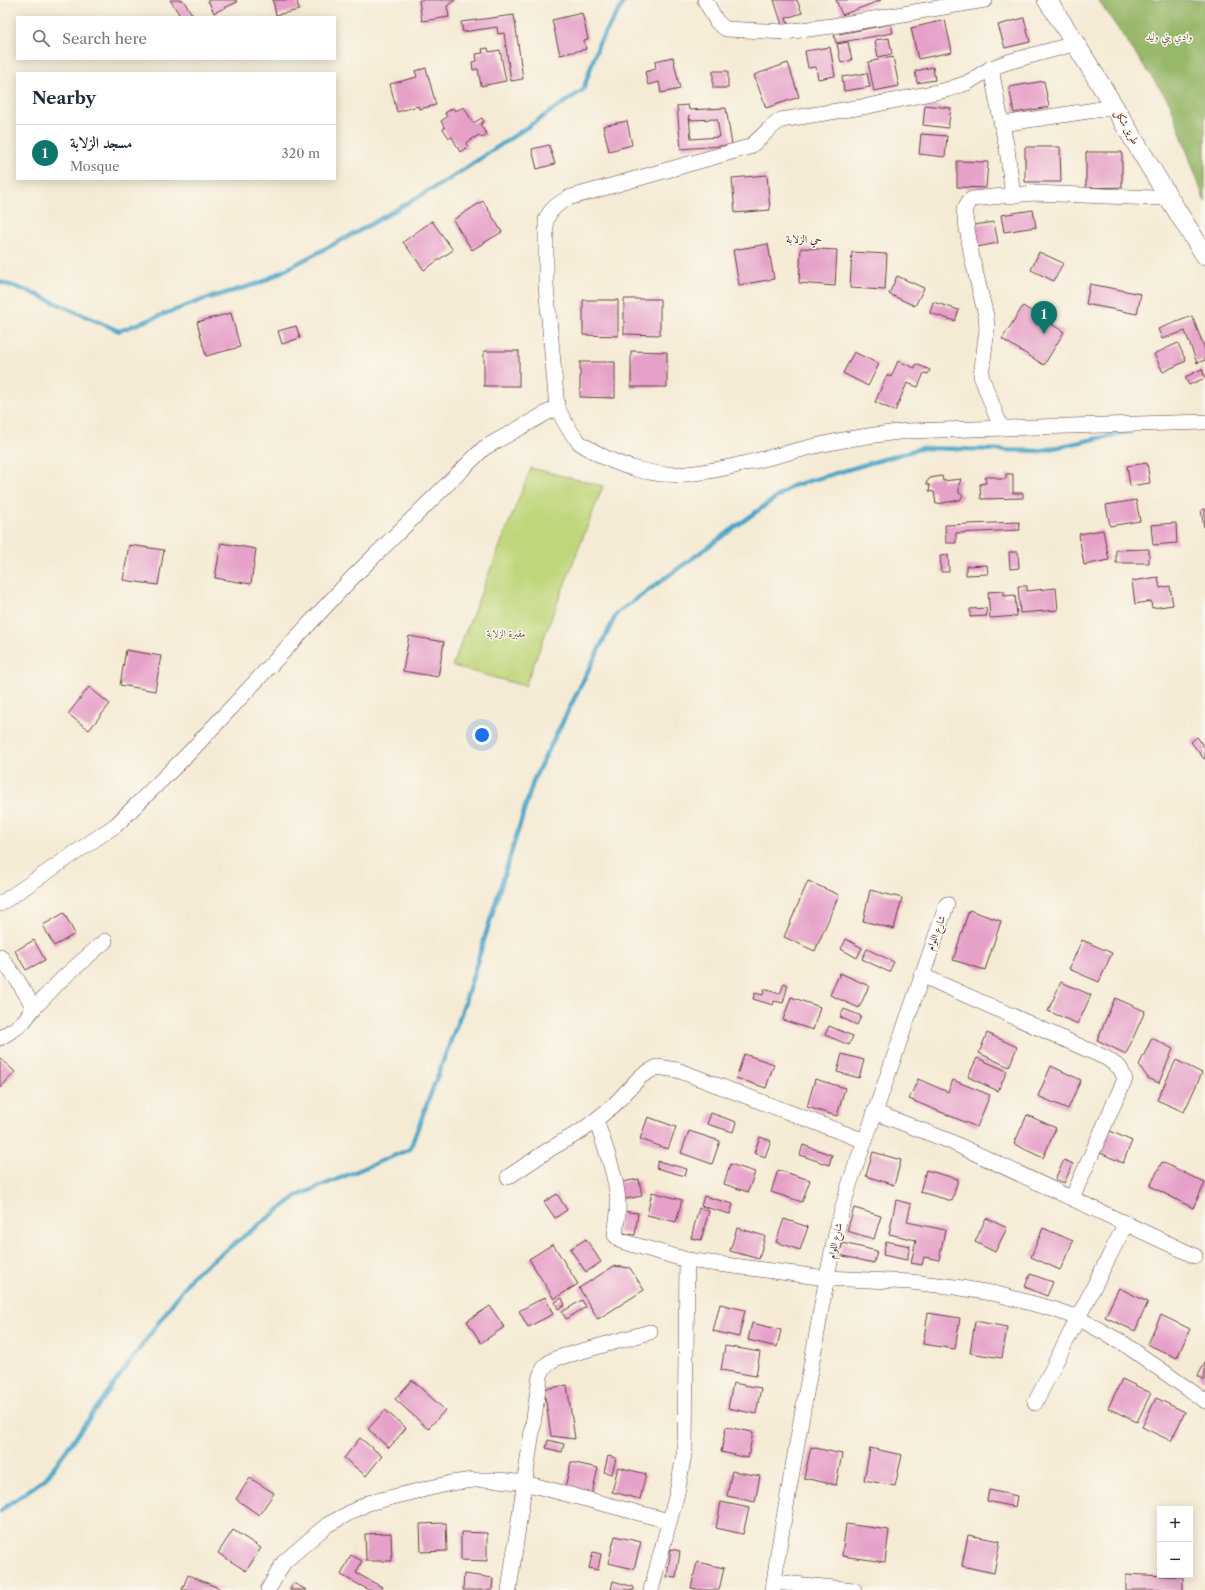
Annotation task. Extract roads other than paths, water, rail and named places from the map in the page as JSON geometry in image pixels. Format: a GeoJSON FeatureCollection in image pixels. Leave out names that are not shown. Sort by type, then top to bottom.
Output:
{"type":"FeatureCollection","features":[{"type":"Feature","properties":{"kind":"main road","name":"طريق شكل"},"geometry":{"type":"LineString","coordinates":[[1047,0],[1116,107],[1167,197],[1205,255]]}},
{"type":"Feature","properties":{"kind":"street"},"geometry":{"type":"LineString","coordinates":[[705,0],[717,22],[726,29],[785,32],[832,26],[985,0]]}},
{"type":"Feature","properties":{"kind":"street"},"geometry":{"type":"LineString","coordinates":[[1077,46],[1070,45],[1011,61],[992,68],[967,83],[946,90],[868,106],[781,120],[770,127],[756,142],[748,147],[568,198],[556,205],[548,213],[546,220],[546,286],[557,407],[566,424],[581,443],[606,458],[634,469],[660,473],[685,474],[735,465],[829,443],[872,435],[907,431],[1205,422]]}},
{"type":"Feature","properties":{"kind":"street"},"geometry":{"type":"LineString","coordinates":[[992,68],[1007,149],[1013,196]]}},
{"type":"Feature","properties":{"kind":"street"},"geometry":{"type":"LineString","coordinates":[[1002,124],[1116,107]]}},
{"type":"Feature","properties":{"kind":"street"},"geometry":{"type":"LineString","coordinates":[[1001,428],[981,376],[987,328],[986,316],[972,258],[964,210],[969,201],[972,199],[1034,193],[1154,198],[1167,197]]}},
{"type":"Feature","properties":{"kind":"street"},"geometry":{"type":"LineString","coordinates":[[0,904],[116,825],[189,753],[352,578],[484,448],[557,407]]}},
{"type":"Feature","properties":{"kind":"street","name":"شارع اللوام"},"geometry":{"type":"LineString","coordinates":[[773,1586],[826,1278],[843,1205],[856,1163],[947,904]]}},
{"type":"Feature","properties":{"kind":"street"},"geometry":{"type":"LineString","coordinates":[[0,1038],[24,1021],[34,1008],[63,978],[105,940]]}},
{"type":"Feature","properties":{"kind":"street"},"geometry":{"type":"LineString","coordinates":[[0,956],[18,981],[34,1008]]}},
{"type":"Feature","properties":{"kind":"street"},"geometry":{"type":"LineString","coordinates":[[921,975],[1106,1058],[1120,1068],[1125,1079],[1072,1198]]}},
{"type":"Feature","properties":{"kind":"street"},"geometry":{"type":"LineString","coordinates":[[508,1178],[550,1149],[583,1130],[613,1106],[641,1076],[657,1067],[677,1070],[865,1141]]}},
{"type":"Feature","properties":{"kind":"street"},"geometry":{"type":"LineString","coordinates":[[874,1112],[947,1140],[1195,1256]]}},
{"type":"Feature","properties":{"kind":"street"},"geometry":{"type":"LineString","coordinates":[[596,1120],[613,1173],[618,1203],[614,1235],[621,1241],[687,1260],[826,1278],[911,1282],[997,1294],[1078,1318],[1123,1343],[1205,1401]]}},
{"type":"Feature","properties":{"kind":"street"},"geometry":{"type":"LineString","coordinates":[[1035,1403],[1126,1223]]}},
{"type":"Feature","properties":{"kind":"street"},"geometry":{"type":"LineString","coordinates":[[651,1590],[677,1493],[685,1449],[687,1260]]}},
{"type":"Feature","properties":{"kind":"street"},"geometry":{"type":"LineString","coordinates":[[509,1590],[540,1376],[543,1369],[548,1362],[557,1358],[650,1332]]}},
{"type":"Feature","properties":{"kind":"street"},"geometry":{"type":"LineString","coordinates":[[268,1590],[284,1562],[327,1526],[368,1503],[451,1483],[473,1480],[499,1480],[525,1483],[669,1521]]}},
{"type":"Feature","properties":{"kind":"street"},"geometry":{"type":"LineString","coordinates":[[773,1586],[854,1590]]}},
{"type":"Feature","properties":{"kind":"waterway"},"geometry":{"type":"LineString","coordinates":[[0,282],[33,293],[119,331],[202,300],[260,283],[359,231],[451,178],[583,90],[599,43],[624,2],[627,0]]}},
{"type":"Feature","properties":{"kind":"waterway"},"geometry":{"type":"LineString","coordinates":[[0,1511],[46,1478],[193,1275],[297,1196],[410,1149],[463,1008],[534,779],[617,613],[792,486],[922,448],[1040,451],[1131,431]]}},
{"type":"Feature","properties":{"kind":"place","name":"مسجد الزلابة"},"geometry":{"type":"Point","coordinates":[1044,334]}},
{"type":"Feature","properties":{"kind":"district","name":"حي الزلابة"},"geometry":{"type":"Point","coordinates":[804,239]}},
{"type":"Feature","properties":{"kind":"park label","name":"وادي بني وليد"},"geometry":{"type":"Point","coordinates":[1169,36]}},
{"type":"Feature","properties":{"kind":"park label","name":"مقبرة الزلابة"},"geometry":{"type":"Point","coordinates":[506,633]}}]}
